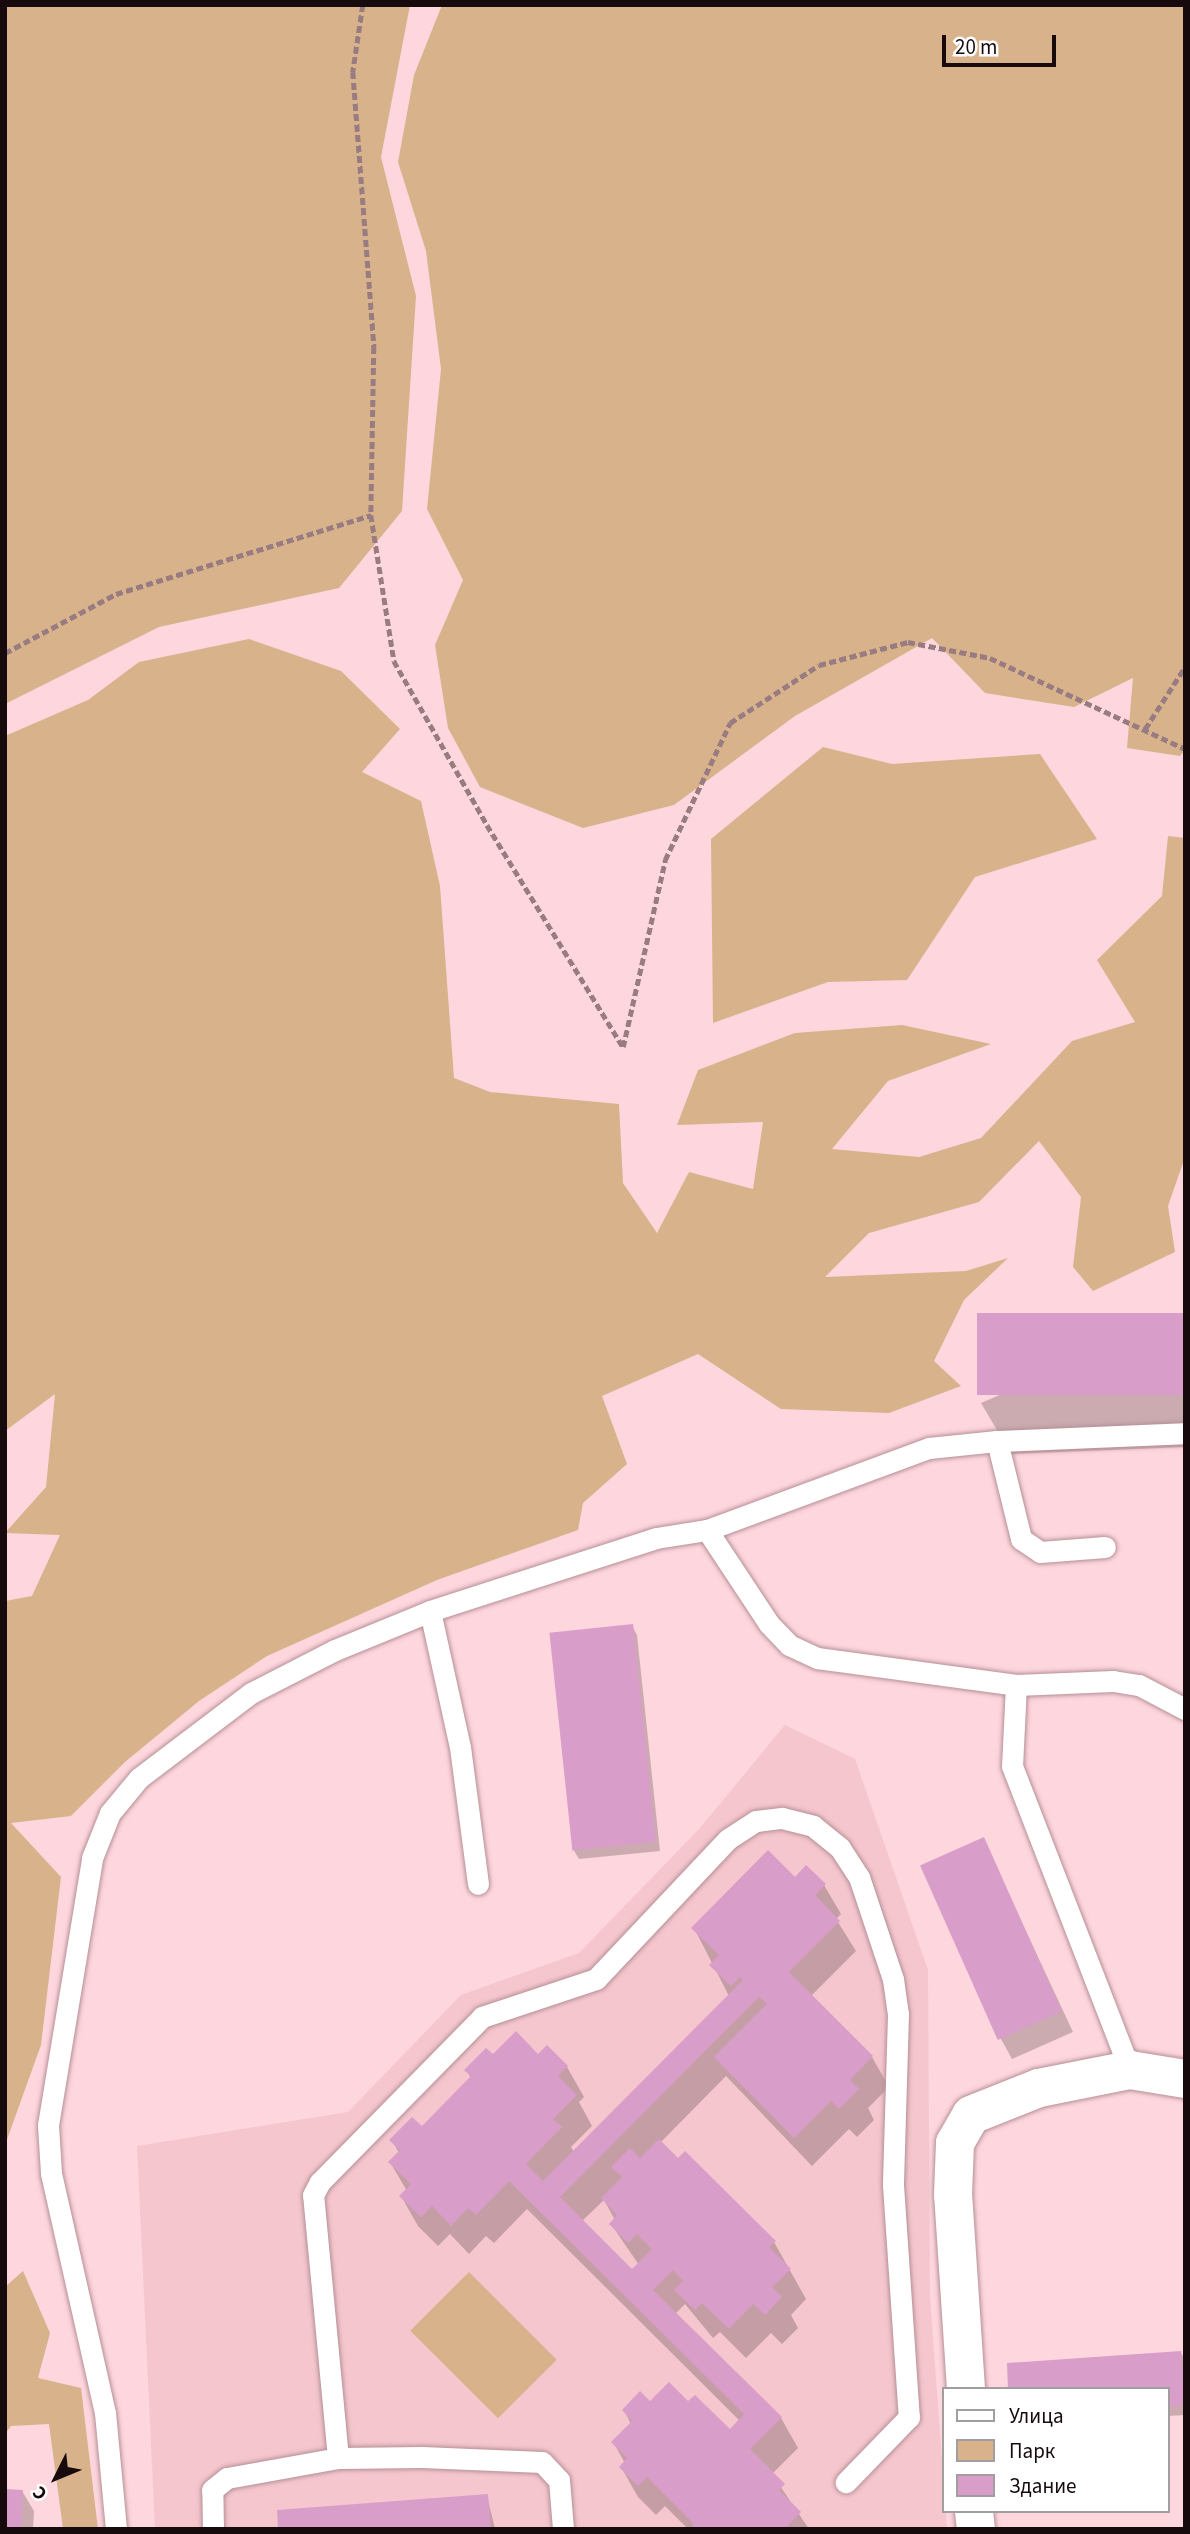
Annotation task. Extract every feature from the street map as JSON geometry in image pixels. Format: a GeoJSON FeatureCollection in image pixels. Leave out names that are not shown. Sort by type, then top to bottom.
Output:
{"type":"FeatureCollection","features":[{"type":"Feature","properties":{"kind":"street"},"geometry":{"type":"LineString","coordinates":[[966,2387],[953,2195],[955,2143],[971,2115],[1039,2088],[1130,2070],[1185,2079]]}},
{"type":"Feature","properties":{"kind":"lane"},"geometry":{"type":"LineString","coordinates":[[116,2529],[105,2413],[51,2173],[48,2124],[92,1858],[110,1813],[139,1778],[251,1693],[335,1650],[430,1611],[656,1538],[707,1530],[929,1448],[997,1441],[1185,1433]]}},
{"type":"Feature","properties":{"kind":"lane"},"geometry":{"type":"LineString","coordinates":[[997,1441],[1021,1539],[1040,1552],[1105,1547]]}},
{"type":"Feature","properties":{"kind":"lane"},"geometry":{"type":"LineString","coordinates":[[707,1530],[769,1624],[789,1645],[817,1658],[1016,1685],[1113,1681],[1139,1685],[1185,1709]]}},
{"type":"Feature","properties":{"kind":"lane"},"geometry":{"type":"LineString","coordinates":[[430,1611],[460,1747],[478,1885]]}},
{"type":"Feature","properties":{"kind":"lane"},"geometry":{"type":"LineString","coordinates":[[1016,1685],[1012,1766],[1130,2070]]}},
{"type":"Feature","properties":{"kind":"lane"},"geometry":{"type":"LineString","coordinates":[[338,2458],[313,2195],[320,2182],[482,2017],[596,1979],[728,1839],[755,1821],[782,1818],[813,1826],[841,1848],[859,1877],[893,1979],[898,2014],[893,2185],[909,2417],[846,2483]]}},
{"type":"Feature","properties":{"kind":"lane"},"geometry":{"type":"LineString","coordinates":[[213,2529],[212,2490],[227,2478],[338,2458],[542,2462],[559,2480],[563,2529]]}},
{"type":"Feature","properties":{"kind":"path"},"geometry":{"type":"LineString","coordinates":[[363,5],[353,72],[374,347],[371,515],[394,661],[487,825],[623,1047],[665,860],[730,723],[819,665],[908,642],[990,658],[1185,749]]}},
{"type":"Feature","properties":{"kind":"path"},"geometry":{"type":"LineString","coordinates":[[5,653],[116,594],[371,515]]}},
{"type":"Feature","properties":{"kind":"path"},"geometry":{"type":"LineString","coordinates":[[1145,729],[1185,667]]}},
{"type":"Feature","properties":{"kind":"shaded area"},"geometry":{"type":"Polygon","coordinates":[[[785,1725],[855,1759],[928,1970],[930,2297],[942,2461],[942,2513],[946,2513],[947,2529],[155,2529],[137,2146],[348,2112],[461,1995],[579,1953],[700,1828],[785,1725]]]}},
{"type":"Feature","properties":{"kind":"green space"},"geometry":{"type":"Polygon","coordinates":[[[5,5],[410,5],[381,157],[416,296],[402,511],[339,588],[159,627],[5,704],[5,5]]]}},
{"type":"Feature","properties":{"kind":"green space"},"geometry":{"type":"Polygon","coordinates":[[[442,5],[1185,5],[1185,750],[1180,756],[1127,748],[1133,678],[1074,707],[985,693],[932,638],[795,716],[674,805],[583,828],[480,787],[448,728],[435,645],[463,580],[427,509],[441,369],[426,251],[398,162],[414,75],[442,5]]]}},
{"type":"Feature","properties":{"kind":"green space"},"geometry":{"type":"Polygon","coordinates":[[[249,639],[341,671],[400,729],[362,772],[421,801],[440,886],[454,1078],[490,1092],[619,1104],[623,1183],[657,1233],[689,1172],[753,1189],[763,1122],[677,1125],[698,1070],[795,1033],[902,1025],[991,1044],[888,1081],[832,1149],[919,1157],[981,1138],[1072,1041],[1135,1022],[1097,960],[1162,896],[1168,836],[1185,838],[1185,1157],[1168,1206],[1175,1252],[1093,1291],[1073,1267],[1081,1197],[1039,1141],[979,1202],[869,1233],[825,1277],[966,1271],[1008,1258],[964,1300],[934,1361],[961,1386],[889,1413],[781,1409],[698,1354],[602,1396],[627,1464],[583,1503],[578,1530],[437,1580],[267,1656],[199,1701],[125,1762],[71,1816],[11,1823],[61,1877],[41,2045],[5,2145],[5,1601],[32,1596],[60,1535],[5,1533],[46,1487],[55,1394],[5,1431],[5,736],[88,700],[139,662],[249,639]]]}},
{"type":"Feature","properties":{"kind":"green space"},"geometry":{"type":"Polygon","coordinates":[[[823,747],[892,764],[1040,754],[1097,839],[975,877],[907,980],[828,982],[713,1023],[711,839],[823,747]]]}},
{"type":"Feature","properties":{"kind":"green space"},"geometry":{"type":"Polygon","coordinates":[[[23,2271],[50,2333],[38,2378],[81,2388],[98,2529],[63,2529],[49,2424],[11,2426],[5,2434],[5,2287],[23,2271]]]}},
{"type":"Feature","properties":{"kind":"green space"},"geometry":{"type":"Polygon","coordinates":[[[469,2272],[557,2360],[498,2418],[410,2331],[469,2272]]]}},
{"type":"Feature","properties":{"kind":"building"},"geometry":{"type":"Polygon","coordinates":[[[977,1313],[1185,1313],[1185,1395],[977,1395],[977,1313]]]}},
{"type":"Feature","properties":{"kind":"building"},"geometry":{"type":"Polygon","coordinates":[[[633,1624],[656,1842],[572,1851],[549,1633],[633,1624]]]}},
{"type":"Feature","properties":{"kind":"building"},"geometry":{"type":"Polygon","coordinates":[[[984,1837],[1062,2011],[998,2040],[920,1865],[984,1837]]]}},
{"type":"Feature","properties":{"kind":"building"},"geometry":{"type":"Polygon","coordinates":[[[768,1850],[795,1877],[806,1865],[826,1884],[815,1895],[840,1921],[789,1972],[873,2056],[850,2080],[859,2089],[839,2109],[831,2101],[794,2138],[714,2057],[767,2004],[759,1997],[560,2197],[632,2269],[652,2249],[637,2234],[628,2243],[609,2224],[617,2215],[601,2198],[622,2177],[611,2167],[630,2148],[640,2158],[659,2139],[678,2158],[685,2151],[776,2241],[769,2247],[791,2269],[772,2287],[782,2297],[765,2315],[753,2304],[729,2329],[702,2303],[695,2310],[674,2290],[683,2281],[673,2270],[653,2290],[782,2417],[750,2449],[785,2484],[779,2490],[801,2512],[785,2529],[689,2529],[694,2524],[647,2477],[638,2486],[619,2467],[627,2458],[611,2442],[632,2421],[622,2410],[640,2391],[650,2401],[669,2382],[688,2401],[695,2395],[730,2429],[744,2414],[509,2181],[476,2215],[468,2208],[451,2226],[432,2206],[421,2217],[399,2196],[411,2184],[388,2162],[400,2150],[389,2140],[412,2117],[422,2126],[471,2076],[464,2070],[486,2048],[493,2054],[516,2031],[538,2054],[547,2045],[568,2066],[558,2076],[577,2095],[553,2119],[562,2127],[526,2164],[543,2181],[743,1980],[740,1977],[731,1986],[709,1965],[719,1955],[691,1928],[768,1850]]]}},
{"type":"Feature","properties":{"kind":"building"},"geometry":{"type":"Polygon","coordinates":[[[1181,2351],[1185,2405],[1169,2407],[1169,2387],[1008,2387],[1007,2363],[1181,2351]]]}},
{"type":"Feature","properties":{"kind":"building"},"geometry":{"type":"Polygon","coordinates":[[[5,2489],[23,2490],[21,2529],[5,2529],[5,2489]]]}},
{"type":"Feature","properties":{"kind":"building"},"geometry":{"type":"Polygon","coordinates":[[[488,2494],[491,2529],[278,2529],[277,2510],[488,2494]]]}}]}
